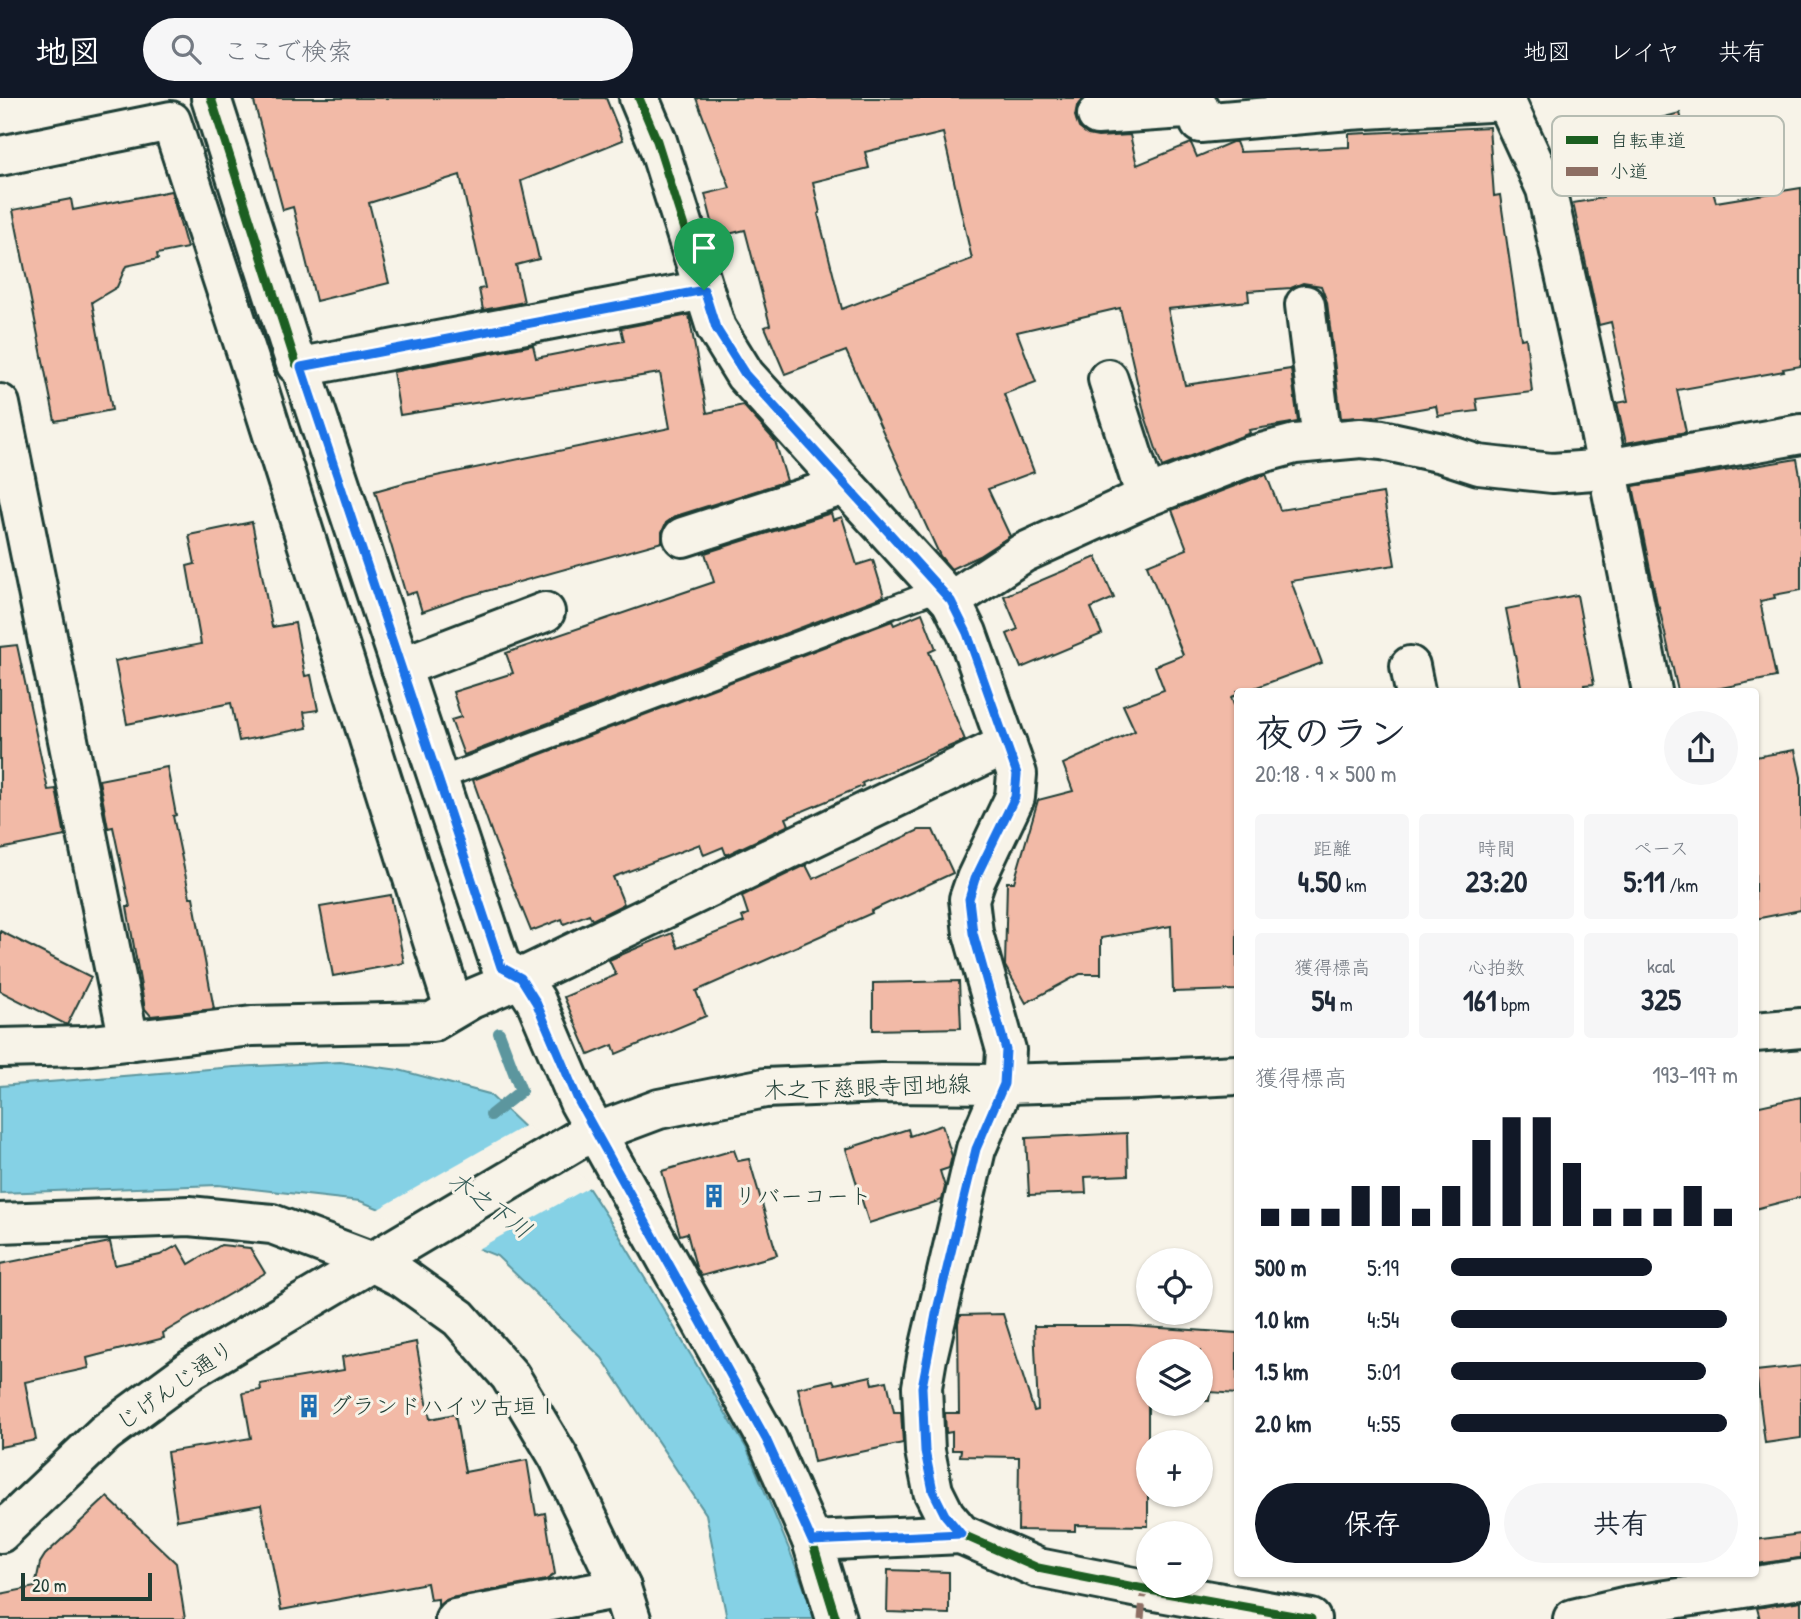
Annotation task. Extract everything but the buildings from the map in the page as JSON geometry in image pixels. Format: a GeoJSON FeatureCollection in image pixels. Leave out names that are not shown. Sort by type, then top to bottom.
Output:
{"type":"FeatureCollection","features":[{"type":"Feature","properties":{"kind":"street"},"geometry":{"type":"LineString","coordinates":[[211,98],[296,364],[301,367],[501,967],[521,978],[536,1002],[579,1102],[587,1135],[766,1439],[812,1541],[836,1619]]}},
{"type":"Feature","properties":{"kind":"street"},"geometry":{"type":"LineString","coordinates":[[639,98],[657,141],[716,328],[745,374],[945,595],[967,633],[1017,774],[1015,797],[975,879],[969,899],[973,933],[1006,1050],[1004,1084],[976,1149],[936,1314],[922,1387],[925,1451],[933,1491],[945,1515],[961,1534],[1038,1568],[1311,1619]]}},
{"type":"Feature","properties":{"kind":"street"},"geometry":{"type":"LineString","coordinates":[[1097,116],[1199,108],[1200,123],[1504,99],[1546,189],[1651,688]]}},
{"type":"Feature","properties":{"kind":"street"},"geometry":{"type":"LineString","coordinates":[[0,156],[171,121],[263,402],[454,1008]]}},
{"type":"Feature","properties":{"kind":"street"},"geometry":{"type":"LineString","coordinates":[[301,367],[704,290]]}},
{"type":"Feature","properties":{"kind":"street"},"geometry":{"type":"LineString","coordinates":[[1305,305],[1322,440]]}},
{"type":"Feature","properties":{"kind":"street"},"geometry":{"type":"LineString","coordinates":[[1108,379],[1146,497]]}},
{"type":"Feature","properties":{"kind":"street"},"geometry":{"type":"LineString","coordinates":[[0,404],[129,1041]]}},
{"type":"Feature","properties":{"kind":"street"},"geometry":{"type":"LineString","coordinates":[[945,595],[1023,553],[1146,497],[1247,457],[1295,444],[1361,438],[1382,440],[1443,453],[1479,465],[1552,473],[1607,469],[1801,434]]}},
{"type":"Feature","properties":{"kind":"street"},"geometry":{"type":"LineString","coordinates":[[683,537],[845,485]]}},
{"type":"Feature","properties":{"kind":"street"},"geometry":{"type":"LineString","coordinates":[[401,667],[545,612]]}},
{"type":"Feature","properties":{"kind":"street"},"geometry":{"type":"LineString","coordinates":[[0,1048],[84,1046],[252,1026],[432,1023],[454,1008],[1006,744]]}},
{"type":"Feature","properties":{"kind":"street"},"geometry":{"type":"LineString","coordinates":[[1759,1032],[1801,1028]]}},
{"type":"Feature","properties":{"kind":"street","name":"木之下慈眼寺団地線"},"geometry":{"type":"LineString","coordinates":[[370,1261],[587,1135],[659,1109],[765,1088],[883,1083],[1004,1084],[1234,1074]]}},
{"type":"Feature","properties":{"kind":"street"},"geometry":{"type":"LineString","coordinates":[[0,1223],[189,1216],[272,1224],[370,1261],[403,1278],[459,1318],[510,1376],[559,1458],[626,1603],[455,1619]]}},
{"type":"Feature","properties":{"kind":"street","name":"じげんじ通り"},"geometry":{"type":"LineString","coordinates":[[0,1533],[106,1433],[192,1369],[370,1261]]}},
{"type":"Feature","properties":{"kind":"street"},"geometry":{"type":"LineString","coordinates":[[812,1541],[961,1534]]}},
{"type":"Feature","properties":{"kind":"street"},"geometry":{"type":"LineString","coordinates":[[1573,1619],[1628,1606],[1801,1579]]}},
{"type":"Feature","properties":{"kind":"lane"},"geometry":{"type":"LineString","coordinates":[[439,779],[945,595]]}},
{"type":"Feature","properties":{"kind":"water","name":"木之下川"},"geometry":{"type":"Polygon","coordinates":[[[340,1062],[399,1070],[489,1094],[589,1189],[747,1449],[816,1619],[727,1619],[706,1514],[602,1358],[497,1256],[360,1201],[218,1185],[0,1193],[0,1086],[234,1067],[340,1062]]]}},
{"type":"Feature","properties":{"kind":"pier"},"geometry":{"type":"Polygon","coordinates":[[[526,1125],[591,1186],[474,1251],[375,1211],[526,1125]]]}},
{"type":"Feature","properties":{"kind":"waterway"},"geometry":{"type":"LineString","coordinates":[[491,1115],[521,1091],[499,1033]]}},
{"type":"Feature","properties":{"kind":"marked path"},"geometry":{"type":"LineString","coordinates":[[1141,1619],[1143,1598]]}},
{"type":"Feature","properties":{"kind":"cycle path"},"geometry":{"type":"LineString","coordinates":[[211,98],[296,364],[301,367],[501,967],[521,978],[536,1001],[579,1102],[767,1439],[812,1541],[836,1619]]}},
{"type":"Feature","properties":{"kind":"cycle path"},"geometry":{"type":"LineString","coordinates":[[639,98],[657,141],[716,328],[745,375],[951,601],[967,633],[1017,774],[1015,797],[969,899],[973,933],[1006,1050],[1004,1084],[976,1149],[927,1358],[922,1387],[925,1451],[933,1491],[945,1515],[961,1534],[1038,1568],[1311,1619]]}},
{"type":"Feature","properties":{"kind":"place","name":"リバーコート"},"geometry":{"type":"Point","coordinates":[714,1196]}},
{"type":"Feature","properties":{"kind":"place","name":"グランドハイツ古垣Ⅰ"},"geometry":{"type":"Point","coordinates":[309,1406]}},
{"type":"Feature","properties":{"kind":"route"},"geometry":{"type":"LineString","coordinates":[[704,290],[716,328],[745,374],[951,601],[967,633],[1017,774],[1015,797],[975,879],[969,899],[973,933],[1006,1050],[1004,1084],[976,1149],[936,1314],[922,1387],[925,1451],[933,1491],[945,1515],[961,1534],[812,1541],[766,1439],[579,1102],[536,1002],[521,978],[501,967],[301,367],[704,290]]}}]}
